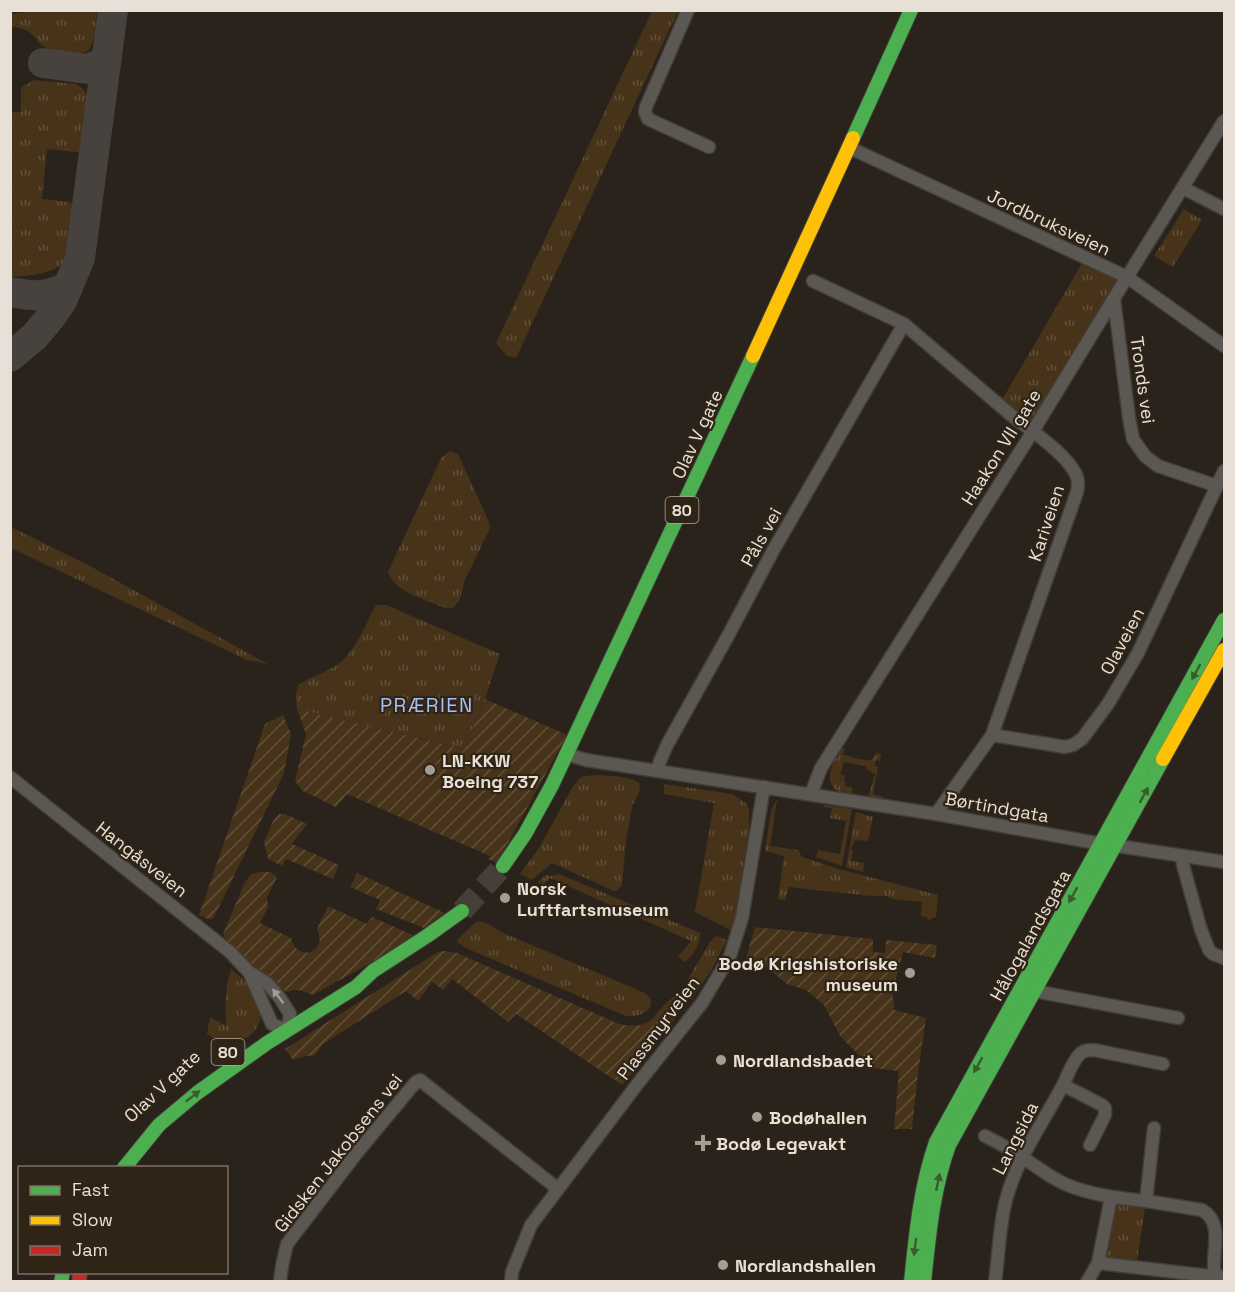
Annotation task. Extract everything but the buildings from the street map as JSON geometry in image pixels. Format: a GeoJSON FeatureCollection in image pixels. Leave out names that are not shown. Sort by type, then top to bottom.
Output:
{"type":"FeatureCollection","features":[{"type":"Feature","properties":{"kind":"main road","name":"Olav V gate"},"geometry":{"type":"LineString","coordinates":[[503,866],[539,809],[567,754],[724,420],[911,10]]}},
{"type":"Feature","properties":{"kind":"main road","name":"Hålogalandsgata"},"geometry":{"type":"LineString","coordinates":[[911,1281],[922,1187],[940,1134],[1224,621]]}},
{"type":"Feature","properties":{"kind":"main road","name":"Hålogalandsgata"},"geometry":{"type":"LineString","coordinates":[[924,1281],[936,1186],[944,1156],[1224,650]]}},
{"type":"Feature","properties":{"kind":"main road","name":"Olav V gate"},"geometry":{"type":"LineString","coordinates":[[125,1166],[159,1125],[220,1075],[356,987],[373,971],[462,911]]}},
{"type":"Feature","properties":{"kind":"main road","name":"Olav V gate"},"geometry":{"type":"LineString","coordinates":[[259,1032],[351,978],[373,971]]}},
{"type":"Feature","properties":{"kind":"main road","name":"Olav V gate"},"geometry":{"type":"LineString","coordinates":[[110,1166],[152,1117],[190,1082]]}},
{"type":"Feature","properties":{"kind":"street"},"geometry":{"type":"LineString","coordinates":[[688,10],[645,112],[648,119],[709,147]]}},
{"type":"Feature","properties":{"kind":"street","name":"Haakon VII gate"},"geometry":{"type":"LineString","coordinates":[[811,794],[821,768],[1224,121]]}},
{"type":"Feature","properties":{"kind":"street","name":"Jordbruksveien"},"geometry":{"type":"LineString","coordinates":[[848,147],[1127,277],[1224,346]]}},
{"type":"Feature","properties":{"kind":"street"},"geometry":{"type":"LineString","coordinates":[[1184,188],[1224,209]]}},
{"type":"Feature","properties":{"kind":"street","name":"Kariveien"},"geometry":{"type":"LineString","coordinates":[[813,281],[904,324],[1033,431],[1070,465],[1077,475],[1077,492],[992,735],[936,814]]}},
{"type":"Feature","properties":{"kind":"street","name":"Tronds vei"},"geometry":{"type":"LineString","coordinates":[[1114,299],[1133,439],[1145,456],[1158,466],[1217,486]]}},
{"type":"Feature","properties":{"kind":"street","name":"Påls vei"},"geometry":{"type":"LineString","coordinates":[[657,771],[667,745],[774,549],[904,324]]}},
{"type":"Feature","properties":{"kind":"street","name":"Olaveien"},"geometry":{"type":"LineString","coordinates":[[992,735],[1065,747],[1082,739],[1108,704],[1138,653],[1224,471]]}},
{"type":"Feature","properties":{"kind":"street"},"geometry":{"type":"LineString","coordinates":[[567,754],[586,760],[764,787]]}},
{"type":"Feature","properties":{"kind":"street","name":"Hangåsveien"},"geometry":{"type":"LineString","coordinates":[[10,777],[230,952],[249,972]]}},
{"type":"Feature","properties":{"kind":"street","name":"Børtindgata"},"geometry":{"type":"LineString","coordinates":[[764,787],[1182,857],[1224,862]]}},
{"type":"Feature","properties":{"kind":"street","name":"Plassmyrveien"},"geometry":{"type":"LineString","coordinates":[[511,1281],[512,1272],[531,1225],[702,1003],[730,956],[742,918],[764,787]]}},
{"type":"Feature","properties":{"kind":"street"},"geometry":{"type":"LineString","coordinates":[[1182,857],[1198,919],[1209,950],[1224,958]]}},
{"type":"Feature","properties":{"kind":"street"},"geometry":{"type":"LineString","coordinates":[[249,972],[267,983],[280,998],[290,1014],[287,1031],[272,1024],[249,972]]}},
{"type":"Feature","properties":{"kind":"street"},"geometry":{"type":"LineString","coordinates":[[1021,988],[1178,1018]]}},
{"type":"Feature","properties":{"kind":"street","name":"Langsida"},"geometry":{"type":"LineString","coordinates":[[996,1281],[1006,1202],[1011,1183],[1022,1157],[1076,1059],[1082,1052],[1088,1050],[1163,1064]]}},
{"type":"Feature","properties":{"kind":"street","name":"Gidsken Jakobsens vei"},"geometry":{"type":"LineString","coordinates":[[280,1281],[286,1244],[370,1137],[420,1080],[558,1189]]}},
{"type":"Feature","properties":{"kind":"street"},"geometry":{"type":"LineString","coordinates":[[1063,1084],[1105,1108],[1105,1115],[1090,1144]]}},
{"type":"Feature","properties":{"kind":"street"},"geometry":{"type":"LineString","coordinates":[[1146,1201],[1154,1128]]}},
{"type":"Feature","properties":{"kind":"street"},"geometry":{"type":"LineString","coordinates":[[985,1136],[1043,1172],[1077,1189],[1112,1197],[1202,1210],[1207,1213],[1216,1228],[1215,1273],[1224,1280]]}},
{"type":"Feature","properties":{"kind":"street"},"geometry":{"type":"LineString","coordinates":[[1087,1281],[1098,1263],[1112,1197]]}},
{"type":"Feature","properties":{"kind":"street"},"geometry":{"type":"LineString","coordinates":[[1098,1263],[1144,1275],[1210,1276]]}},
{"type":"Feature","properties":{"kind":"green space"},"geometry":{"type":"Polygon","coordinates":[[[44,10],[97,11],[91,47],[83,53],[49,49],[40,44],[27,31],[11,27],[11,14],[44,10]]]}},
{"type":"Feature","properties":{"kind":"green space"},"geometry":{"type":"Polygon","coordinates":[[[652,11],[678,11],[516,358],[507,356],[496,343],[652,11]]]}},
{"type":"Feature","properties":{"kind":"green space"},"geometry":{"type":"Polygon","coordinates":[[[34,80],[76,84],[84,90],[89,99],[89,111],[84,153],[47,149],[42,199],[70,202],[77,208],[67,256],[53,270],[35,275],[11,277],[11,112],[21,112],[21,88],[34,80]]]}},
{"type":"Feature","properties":{"kind":"green space"},"geometry":{"type":"Polygon","coordinates":[[[1184,209],[1202,220],[1173,267],[1154,256],[1184,209]]]}},
{"type":"Feature","properties":{"kind":"green space"},"geometry":{"type":"Polygon","coordinates":[[[1085,258],[1127,277],[1033,431],[999,405],[1085,258]]]}},
{"type":"Feature","properties":{"kind":"green space"},"geometry":{"type":"Polygon","coordinates":[[[450,451],[458,454],[490,528],[465,580],[459,601],[454,607],[448,609],[404,590],[391,579],[388,572],[441,458],[450,451]]]}},
{"type":"Feature","properties":{"kind":"green space"},"geometry":{"type":"Polygon","coordinates":[[[11,527],[88,565],[268,664],[247,660],[11,548],[11,527]]]}},
{"type":"Feature","properties":{"kind":"green space"},"geometry":{"type":"Polygon","coordinates":[[[376,605],[386,605],[500,654],[485,699],[464,749],[297,709],[298,685],[336,665],[347,656],[376,605]]]}},
{"type":"Feature","properties":{"kind":"green space"},"geometry":{"type":"Polygon","coordinates":[[[485,699],[567,735],[497,863],[488,859],[490,856],[347,794],[336,807],[303,791],[295,781],[306,734],[297,709],[464,749],[485,699]]]}},
{"type":"Feature","properties":{"kind":"green space"},"geometry":{"type":"Polygon","coordinates":[[[283,715],[291,734],[284,773],[213,919],[208,919],[199,915],[265,724],[283,715]]]}},
{"type":"Feature","properties":{"kind":"green space"},"geometry":{"type":"Polygon","coordinates":[[[841,747],[845,750],[842,754],[862,760],[871,761],[876,753],[881,754],[880,761],[876,760],[875,766],[878,767],[873,794],[884,799],[868,798],[875,774],[865,766],[844,762],[840,774],[845,776],[845,786],[853,788],[851,795],[834,788],[830,777],[831,770],[841,747]]]}},
{"type":"Feature","properties":{"kind":"green space"},"geometry":{"type":"Polygon","coordinates":[[[584,776],[621,777],[639,783],[640,790],[632,807],[626,842],[622,885],[618,890],[614,891],[552,863],[532,880],[520,874],[539,848],[572,788],[584,776]]]}},
{"type":"Feature","properties":{"kind":"green space"},"geometry":{"type":"Polygon","coordinates":[[[664,784],[732,794],[746,803],[749,810],[749,830],[733,931],[695,912],[714,803],[664,794],[664,784]]]}},
{"type":"Feature","properties":{"kind":"green space"},"geometry":{"type":"Polygon","coordinates":[[[777,799],[770,846],[798,850],[802,857],[839,869],[938,895],[936,917],[930,920],[921,916],[922,902],[892,899],[886,896],[789,887],[785,900],[778,899],[784,856],[765,851],[771,811],[777,799]]]}},
{"type":"Feature","properties":{"kind":"green space"},"geometry":{"type":"Polygon","coordinates":[[[824,805],[852,809],[842,866],[816,857],[818,850],[840,854],[846,821],[830,818],[832,808],[823,807],[824,805]]]}},
{"type":"Feature","properties":{"kind":"green space"},"geometry":{"type":"Polygon","coordinates":[[[856,812],[873,817],[868,841],[855,840],[851,849],[853,850],[851,861],[864,863],[863,872],[846,867],[856,812]]]}},
{"type":"Feature","properties":{"kind":"green space"},"geometry":{"type":"Polygon","coordinates":[[[279,814],[285,814],[307,824],[292,844],[339,865],[333,879],[286,859],[282,866],[268,859],[264,842],[273,821],[279,814]]]}},
{"type":"Feature","properties":{"kind":"green space"},"geometry":{"type":"Polygon","coordinates":[[[270,872],[277,877],[267,897],[268,907],[260,923],[291,938],[299,951],[310,952],[319,944],[320,937],[317,929],[328,906],[367,924],[372,917],[417,937],[313,995],[300,990],[286,992],[228,945],[223,934],[245,882],[252,874],[270,872]]]}},
{"type":"Feature","properties":{"kind":"green space"},"geometry":{"type":"Polygon","coordinates":[[[357,873],[445,913],[424,928],[376,909],[380,900],[350,887],[357,873]]]}},
{"type":"Feature","properties":{"kind":"green space"},"geometry":{"type":"Polygon","coordinates":[[[559,874],[700,933],[696,949],[685,962],[678,957],[691,941],[550,878],[543,885],[537,882],[546,875],[559,874]]]}},
{"type":"Feature","properties":{"kind":"green space"},"geometry":{"type":"Polygon","coordinates":[[[477,921],[645,993],[650,998],[650,1007],[637,1016],[626,1016],[468,949],[457,940],[477,921]]]}},
{"type":"Feature","properties":{"kind":"green space"},"geometry":{"type":"Polygon","coordinates":[[[755,927],[873,939],[873,952],[885,953],[886,940],[937,945],[935,958],[903,952],[892,994],[894,1010],[926,1018],[912,1129],[894,1129],[899,1071],[872,1068],[840,1036],[824,1005],[806,990],[787,984],[764,965],[745,961],[755,927]]]}},
{"type":"Feature","properties":{"kind":"green space"},"geometry":{"type":"Polygon","coordinates":[[[716,936],[727,940],[711,971],[691,999],[688,999],[688,979],[716,936]]]}},
{"type":"Feature","properties":{"kind":"green space"},"geometry":{"type":"Polygon","coordinates":[[[443,951],[457,953],[619,1024],[631,1026],[646,1023],[675,996],[680,999],[682,1005],[673,1021],[622,1085],[516,1014],[508,1022],[452,979],[443,990],[432,982],[418,1001],[406,991],[323,1044],[315,1055],[293,1060],[285,1049],[443,951]]]}},
{"type":"Feature","properties":{"kind":"green space"},"geometry":{"type":"Polygon","coordinates":[[[231,969],[253,992],[259,1002],[261,1012],[256,1029],[238,1042],[225,1046],[207,1034],[210,1017],[226,1026],[226,997],[231,969]]]}},
{"type":"Feature","properties":{"kind":"green space"},"geometry":{"type":"Polygon","coordinates":[[[1111,1197],[1146,1201],[1136,1267],[1098,1263],[1111,1197]]]}},
{"type":"Feature","properties":{"kind":"taxiway"},"geometry":{"type":"LineString","coordinates":[[10,357],[34,337],[50,318],[62,301],[80,258],[113,10]]}},
{"type":"Feature","properties":{"kind":"taxiway"},"geometry":{"type":"LineString","coordinates":[[43,63],[87,69],[100,64],[107,57]]}},
{"type":"Feature","properties":{"kind":"taxiway"},"geometry":{"type":"LineString","coordinates":[[10,292],[40,295],[68,287]]}},
{"type":"Feature","properties":{"kind":"tunnel"},"geometry":{"type":"LineString","coordinates":[[462,911],[503,866]]}},
{"type":"Feature","properties":{"kind":"traffic: fast"},"geometry":{"type":"LineString","coordinates":[[853,138],[911,10]]}},
{"type":"Feature","properties":{"kind":"traffic: fast"},"geometry":{"type":"LineString","coordinates":[[503,866],[525,834],[552,785],[753,356]]}},
{"type":"Feature","properties":{"kind":"traffic: fast"},"geometry":{"type":"LineString","coordinates":[[911,1282],[922,1194],[936,1142],[1224,620]]}},
{"type":"Feature","properties":{"kind":"traffic: fast"},"geometry":{"type":"LineString","coordinates":[[924,1282],[935,1195],[949,1145],[1163,759]]}},
{"type":"Feature","properties":{"kind":"traffic: fast"},"geometry":{"type":"LineString","coordinates":[[126,1166],[159,1125],[197,1093],[267,1043],[356,987],[373,971],[462,911]]}},
{"type":"Feature","properties":{"kind":"traffic: fast"},"geometry":{"type":"LineString","coordinates":[[61,1282],[63,1274]]}},
{"type":"Feature","properties":{"kind":"traffic: slow"},"geometry":{"type":"LineString","coordinates":[[753,356],[853,138]]}},
{"type":"Feature","properties":{"kind":"traffic: slow"},"geometry":{"type":"LineString","coordinates":[[1163,759],[1224,650]]}},
{"type":"Feature","properties":{"kind":"traffic: jam"},"geometry":{"type":"LineString","coordinates":[[79,1282],[80,1274]]}},
{"type":"Feature","properties":{"kind":"place","name":"LN-KKW Boeing 737"},"geometry":{"type":"Point","coordinates":[430,770]}},
{"type":"Feature","properties":{"kind":"place","name":"Norsk Luftfartsmuseum"},"geometry":{"type":"Point","coordinates":[505,898]}},
{"type":"Feature","properties":{"kind":"place","name":"Bodø Krigshistoriske museum"},"geometry":{"type":"Point","coordinates":[910,973]}},
{"type":"Feature","properties":{"kind":"place","name":"Nordlandsbadet"},"geometry":{"type":"Point","coordinates":[721,1060]}},
{"type":"Feature","properties":{"kind":"place","name":"Bodøhallen"},"geometry":{"type":"Point","coordinates":[757,1117]}},
{"type":"Feature","properties":{"kind":"place","name":"Bodø Legevakt"},"geometry":{"type":"Point","coordinates":[703,1143]}},
{"type":"Feature","properties":{"kind":"place","name":"Nordlandshallen"},"geometry":{"type":"Point","coordinates":[723,1265]}},
{"type":"Feature","properties":{"kind":"district","name":"PRÆRIEN"},"geometry":{"type":"Point","coordinates":[427,705]}}]}
